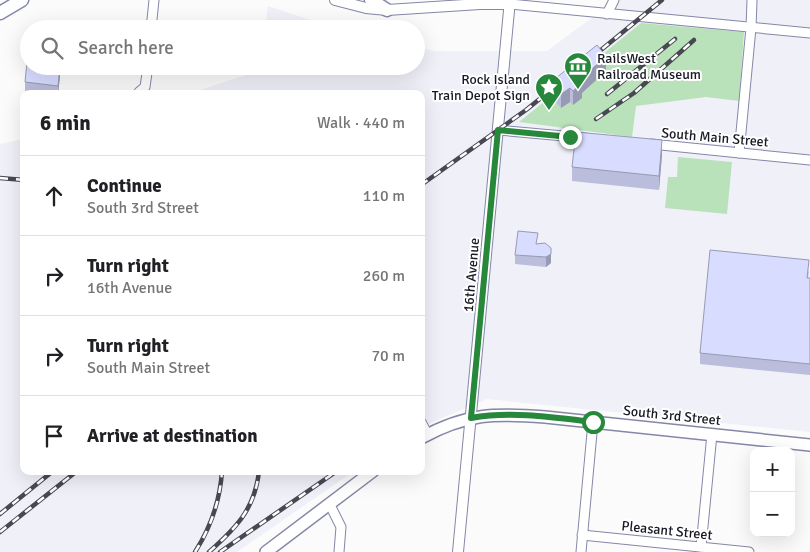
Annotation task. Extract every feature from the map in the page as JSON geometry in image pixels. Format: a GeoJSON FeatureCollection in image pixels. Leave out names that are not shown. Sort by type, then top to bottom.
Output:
{"type":"FeatureCollection","features":[{"type":"Feature","properties":{"kind":"main road"},"geometry":{"type":"LineString","coordinates":[[0,13],[22,0]]}},
{"type":"Feature","properties":{"kind":"main road"},"geometry":{"type":"LineString","coordinates":[[371,0],[388,10]]}},
{"type":"Feature","properties":{"kind":"main road","name":"South 3rd Street"},"geometry":{"type":"LineString","coordinates":[[425,436],[471,418],[511,414],[810,445]]}},
{"type":"Feature","properties":{"kind":"main road"},"geometry":{"type":"LineString","coordinates":[[266,552],[368,475]]}},
{"type":"Feature","properties":{"kind":"street"},"geometry":{"type":"LineString","coordinates":[[152,20],[154,0]]}},
{"type":"Feature","properties":{"kind":"street"},"geometry":{"type":"LineString","coordinates":[[335,0],[366,8],[388,10],[510,2],[607,14],[810,33]]}},
{"type":"Feature","properties":{"kind":"street"},"geometry":{"type":"LineString","coordinates":[[607,14],[614,0]]}},
{"type":"Feature","properties":{"kind":"street"},"geometry":{"type":"LineString","coordinates":[[739,153],[752,0]]}},
{"type":"Feature","properties":{"kind":"street","name":"16th Avenue"},"geometry":{"type":"LineString","coordinates":[[458,552],[510,2]]}},
{"type":"Feature","properties":{"kind":"street"},"geometry":{"type":"LineString","coordinates":[[141,90],[145,87],[147,75]]}},
{"type":"Feature","properties":{"kind":"street"},"geometry":{"type":"LineString","coordinates":[[498,130],[600,140]]}},
{"type":"Feature","properties":{"kind":"street","name":"South Main Street"},"geometry":{"type":"LineString","coordinates":[[640,143],[810,160]]}},
{"type":"Feature","properties":{"kind":"street"},"geometry":{"type":"LineString","coordinates":[[581,552],[593,422]]}},
{"type":"Feature","properties":{"kind":"street"},"geometry":{"type":"LineString","coordinates":[[701,547],[712,434]]}},
{"type":"Feature","properties":{"kind":"street"},"geometry":{"type":"LineString","coordinates":[[330,505],[341,527],[339,552]]}},
{"type":"Feature","properties":{"kind":"street","name":"Pleasant Street"},"geometry":{"type":"LineString","coordinates":[[582,535],[749,552]]}},
{"type":"Feature","properties":{"kind":"shaded area"},"geometry":{"type":"Polygon","coordinates":[[[616,0],[810,0],[810,432],[487,399],[425,425],[425,90],[200,90],[246,75],[425,75],[425,49],[434,51],[547,51],[616,0]]]}},
{"type":"Feature","properties":{"kind":"shaded area"},"geometry":{"type":"Polygon","coordinates":[[[268,6],[311,20],[266,20],[268,6]]]}},
{"type":"Feature","properties":{"kind":"shaded area"},"geometry":{"type":"Polygon","coordinates":[[[20,140],[20,475],[348,475],[237,552],[0,552],[0,144],[20,140]]]}},
{"type":"Feature","properties":{"kind":"green space"},"geometry":{"type":"Polygon","coordinates":[[[641,23],[744,32],[739,101],[706,97],[636,106],[632,137],[519,122],[641,23]]]}},
{"type":"Feature","properties":{"kind":"green space"},"geometry":{"type":"Polygon","coordinates":[[[678,157],[732,162],[727,214],[665,208],[668,177],[677,177],[678,157]]]}},
{"type":"Feature","properties":{"kind":"building"},"geometry":{"type":"Polygon","coordinates":[[[597,45],[606,56],[580,80],[582,83],[573,91],[570,88],[561,94],[551,82],[597,45]]]}},
{"type":"Feature","properties":{"kind":"building"},"geometry":{"type":"Polygon","coordinates":[[[26,75],[59,75],[58,86],[25,82],[26,75]]]}},
{"type":"Feature","properties":{"kind":"building"},"geometry":{"type":"Polygon","coordinates":[[[576,132],[662,140],[659,176],[572,167],[576,132]]]}},
{"type":"Feature","properties":{"kind":"building"},"geometry":{"type":"Polygon","coordinates":[[[518,231],[538,233],[536,244],[545,243],[551,248],[551,254],[546,257],[515,255],[518,231]]]}},
{"type":"Feature","properties":{"kind":"building"},"geometry":{"type":"Polygon","coordinates":[[[710,250],[809,260],[807,278],[810,278],[810,364],[700,353],[710,250]]]}},
{"type":"Feature","properties":{"kind":"railway"},"geometry":{"type":"LineString","coordinates":[[590,59],[662,0]]}},
{"type":"Feature","properties":{"kind":"railway"},"geometry":{"type":"LineString","coordinates":[[607,94],[675,39]]}},
{"type":"Feature","properties":{"kind":"railway"},"geometry":{"type":"LineString","coordinates":[[596,119],[634,93],[694,40]]}},
{"type":"Feature","properties":{"kind":"railway"},"geometry":{"type":"LineString","coordinates":[[425,182],[526,110],[562,81]]}},
{"type":"Feature","properties":{"kind":"railway"},"geometry":{"type":"LineString","coordinates":[[0,178],[20,180]]}},
{"type":"Feature","properties":{"kind":"railway"},"geometry":{"type":"LineString","coordinates":[[0,514],[48,475]]}},
{"type":"Feature","properties":{"kind":"railway"},"geometry":{"type":"LineString","coordinates":[[0,532],[72,475]]}},
{"type":"Feature","properties":{"kind":"railway"},"geometry":{"type":"LineString","coordinates":[[195,552],[206,533],[214,513],[221,475]]}},
{"type":"Feature","properties":{"kind":"railway"},"geometry":{"type":"LineString","coordinates":[[209,552],[228,535],[243,517],[249,507],[258,475]]}},
{"type":"Feature","properties":{"kind":"railway"},"geometry":{"type":"LineString","coordinates":[[220,552],[331,475]]}},
{"type":"Feature","properties":{"kind":"place","name":"RailsWest Railroad Museum"},"geometry":{"type":"Point","coordinates":[578,90]}},
{"type":"Feature","properties":{"kind":"place","name":"Rock Island Train Depot Sign"},"geometry":{"type":"Point","coordinates":[549,111]}},
{"type":"Feature","properties":{"kind":"route"},"geometry":{"type":"LineString","coordinates":[[570,137],[498,130],[471,418],[511,414],[593,422]]}}]}
